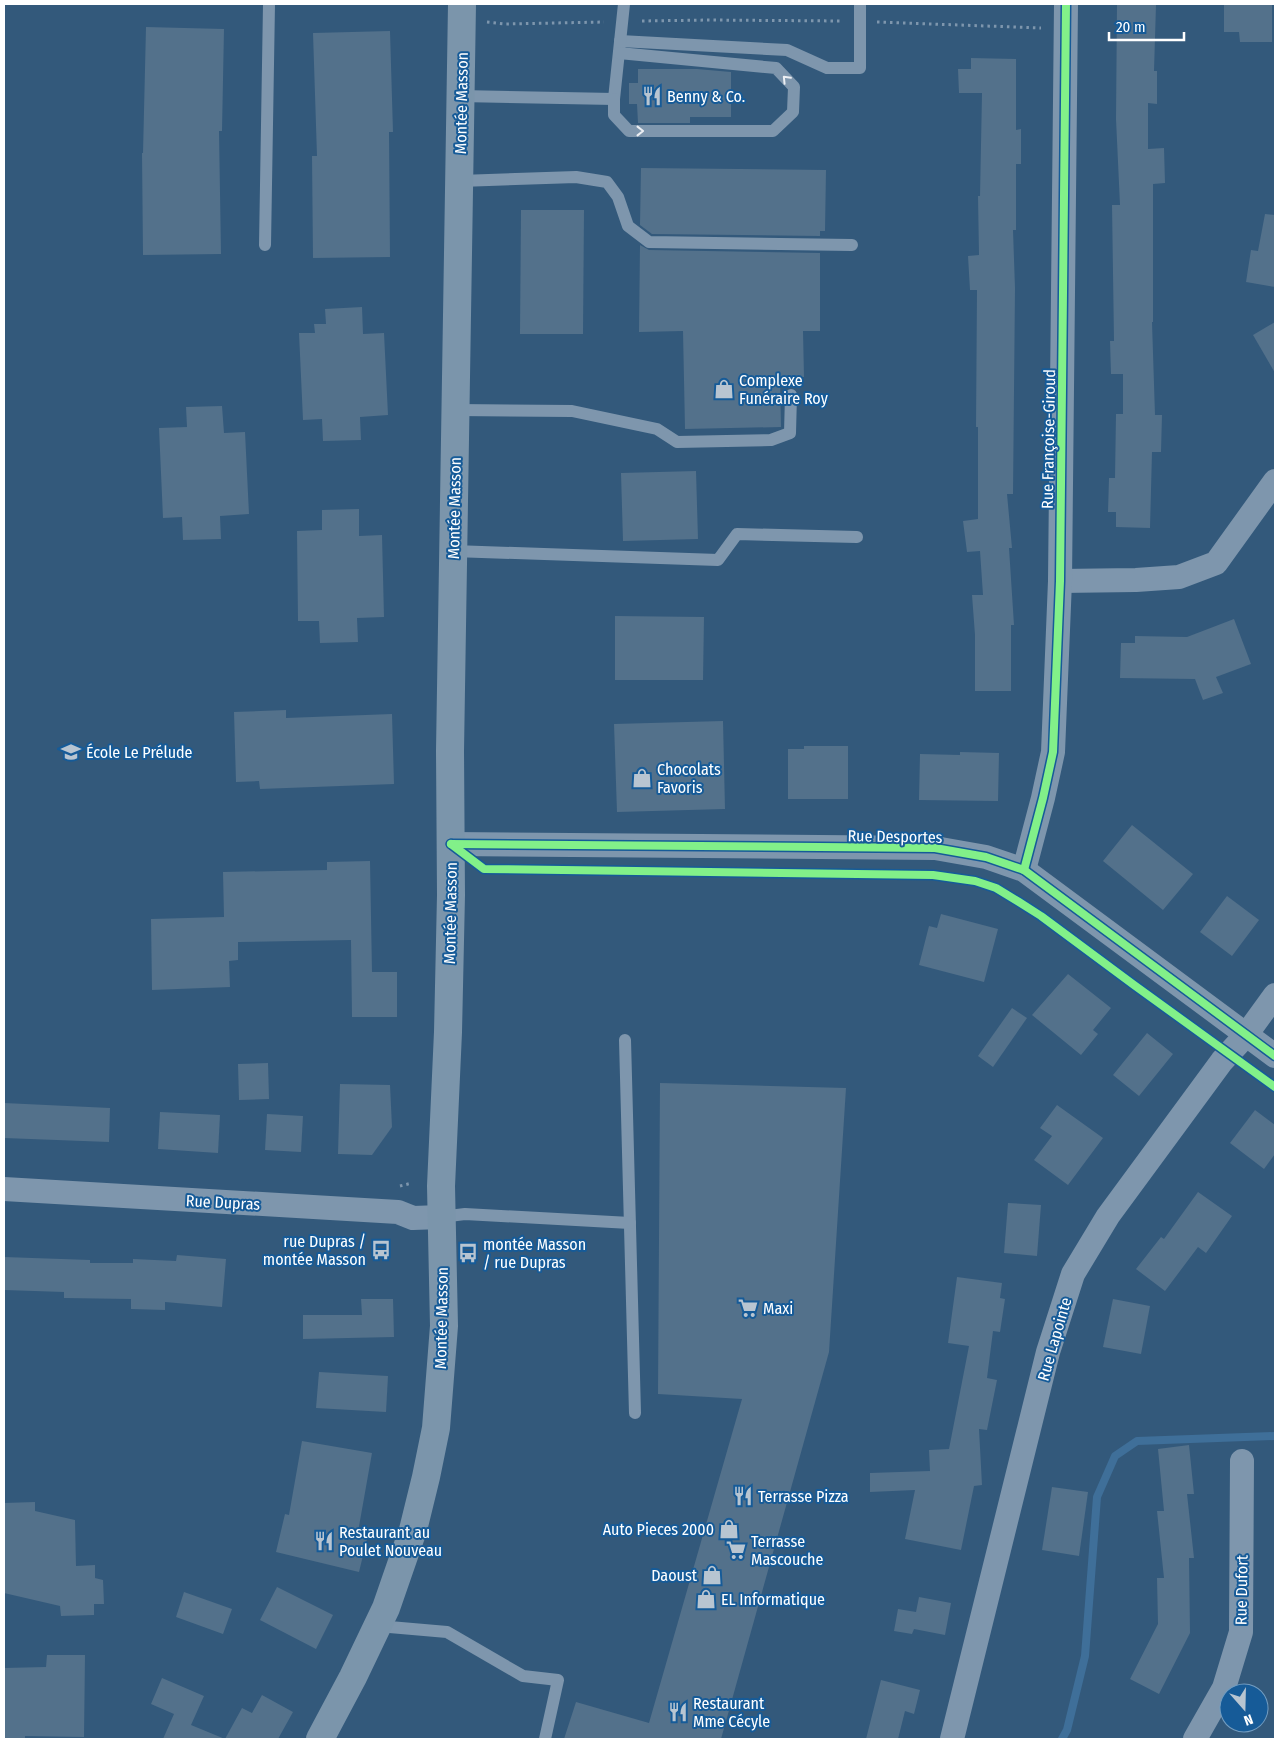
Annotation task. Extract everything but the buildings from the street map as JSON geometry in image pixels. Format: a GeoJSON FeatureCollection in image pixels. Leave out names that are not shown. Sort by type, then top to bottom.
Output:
{"type":"FeatureCollection","features":[{"type":"Feature","properties":{"kind":"main road","name":"Montée Masson"},"geometry":{"type":"LineString","coordinates":[[320,1739],[378,1626],[397,1579],[413,1530],[436,1428],[444,1326],[441,1218],[448,1032],[451,844],[450,752],[462,11]]}},
{"type":"Feature","properties":{"kind":"street","name":"Rue Françoise-Giroud"},"geometry":{"type":"LineString","coordinates":[[1024,870],[1043,798],[1052,752],[1060,581],[1066,4]]}},
{"type":"Feature","properties":{"kind":"street"},"geometry":{"type":"LineString","coordinates":[[1060,581],[1136,580],[1180,577],[1216,563],[1275,481]]}},
{"type":"Feature","properties":{"kind":"street","name":"Rue Desportes"},"geometry":{"type":"LineString","coordinates":[[451,844],[935,848],[986,857],[1024,870],[1275,1056]]}},
{"type":"Feature","properties":{"kind":"street","name":"Rue Lapointe"},"geometry":{"type":"LineString","coordinates":[[952,1739],[1048,1352],[1073,1274],[1108,1216],[1222,1061],[1246,1035],[1275,995]]}},
{"type":"Feature","properties":{"kind":"street","name":"Rue Dupras"},"geometry":{"type":"LineString","coordinates":[[4,1189],[398,1212],[413,1218],[441,1218]]}},
{"type":"Feature","properties":{"kind":"street","name":"Rue Dufort"},"geometry":{"type":"LineString","coordinates":[[1195,1739],[1224,1688],[1241,1632],[1242,1461]]}},
{"type":"Feature","properties":{"kind":"lane"},"geometry":{"type":"LineString","coordinates":[[265,245],[269,4]]}},
{"type":"Feature","properties":{"kind":"lane"},"geometry":{"type":"LineString","coordinates":[[619,47],[776,68],[794,87],[793,112],[773,131],[629,130],[614,115],[614,99],[619,47],[624,4]]}},
{"type":"Feature","properties":{"kind":"lane"},"geometry":{"type":"LineString","coordinates":[[619,47],[787,50],[826,68],[860,68],[860,4]]}},
{"type":"Feature","properties":{"kind":"lane"},"geometry":{"type":"LineString","coordinates":[[460,96],[614,99]]}},
{"type":"Feature","properties":{"kind":"lane"},"geometry":{"type":"LineString","coordinates":[[460,181],[576,177],[607,182],[618,197],[628,226],[649,242],[852,245]]}},
{"type":"Feature","properties":{"kind":"lane"},"geometry":{"type":"LineString","coordinates":[[456,410],[572,411],[657,429],[676,442],[771,440],[790,433],[791,395]]}},
{"type":"Feature","properties":{"kind":"lane"},"geometry":{"type":"LineString","coordinates":[[453,551],[718,560],[738,534],[857,537]]}},
{"type":"Feature","properties":{"kind":"lane"},"geometry":{"type":"LineString","coordinates":[[624,1040],[635,1413]]}},
{"type":"Feature","properties":{"kind":"lane"},"geometry":{"type":"LineString","coordinates":[[441,1218],[465,1214],[630,1223]]}},
{"type":"Feature","properties":{"kind":"lane"},"geometry":{"type":"LineString","coordinates":[[378,1626],[447,1632],[523,1676],[558,1680],[545,1739]]}},
{"type":"Feature","properties":{"kind":"path"},"geometry":{"type":"LineString","coordinates":[[462,11],[505,24],[708,20],[860,22],[1066,29]]}},
{"type":"Feature","properties":{"kind":"waterway"},"geometry":{"type":"LineString","coordinates":[[1062,1739],[1067,1730],[1085,1656],[1097,1497],[1115,1456],[1137,1441],[1275,1436]]}},
{"type":"Feature","properties":{"kind":"cycle path"},"geometry":{"type":"LineString","coordinates":[[1024,870],[1053,752],[1060,581],[1066,4]]}},
{"type":"Feature","properties":{"kind":"cycle path"},"geometry":{"type":"LineString","coordinates":[[451,844],[484,869],[933,875],[975,881],[996,888],[1041,916],[1275,1087]]}},
{"type":"Feature","properties":{"kind":"cycle path"},"geometry":{"type":"LineString","coordinates":[[451,844],[935,848],[986,857],[1024,870],[1275,1056]]}},
{"type":"Feature","properties":{"kind":"place","name":"Benny & Co."},"geometry":{"type":"Point","coordinates":[652,96]}},
{"type":"Feature","properties":{"kind":"place","name":"Complexe Funéraire Roy"},"geometry":{"type":"Point","coordinates":[724,389]}},
{"type":"Feature","properties":{"kind":"place","name":"École Le Prélude"},"geometry":{"type":"Point","coordinates":[71,752]}},
{"type":"Feature","properties":{"kind":"place","name":"Chocolats Favoris"},"geometry":{"type":"Point","coordinates":[642,778]}},
{"type":"Feature","properties":{"kind":"place","name":"rue Dupras / montée Masson"},"geometry":{"type":"Point","coordinates":[381,1250]}},
{"type":"Feature","properties":{"kind":"place","name":"montée Masson / rue Dupras"},"geometry":{"type":"Point","coordinates":[468,1253]}},
{"type":"Feature","properties":{"kind":"place","name":"Maxi"},"geometry":{"type":"Point","coordinates":[748,1308]}},
{"type":"Feature","properties":{"kind":"place","name":"Terrasse Pizza"},"geometry":{"type":"Point","coordinates":[743,1496]}},
{"type":"Feature","properties":{"kind":"place","name":"Auto Pieces 2000"},"geometry":{"type":"Point","coordinates":[729,1529]}},
{"type":"Feature","properties":{"kind":"place","name":"Restaurant au Poulet Nouveau"},"geometry":{"type":"Point","coordinates":[324,1541]}},
{"type":"Feature","properties":{"kind":"place","name":"Terrasse Mascouche"},"geometry":{"type":"Point","coordinates":[736,1550]}},
{"type":"Feature","properties":{"kind":"place","name":"Daoust"},"geometry":{"type":"Point","coordinates":[712,1575]}},
{"type":"Feature","properties":{"kind":"place","name":"EL Informatique"},"geometry":{"type":"Point","coordinates":[706,1599]}},
{"type":"Feature","properties":{"kind":"place","name":"Restaurant Mme Cécyle"},"geometry":{"type":"Point","coordinates":[678,1712]}}]}
